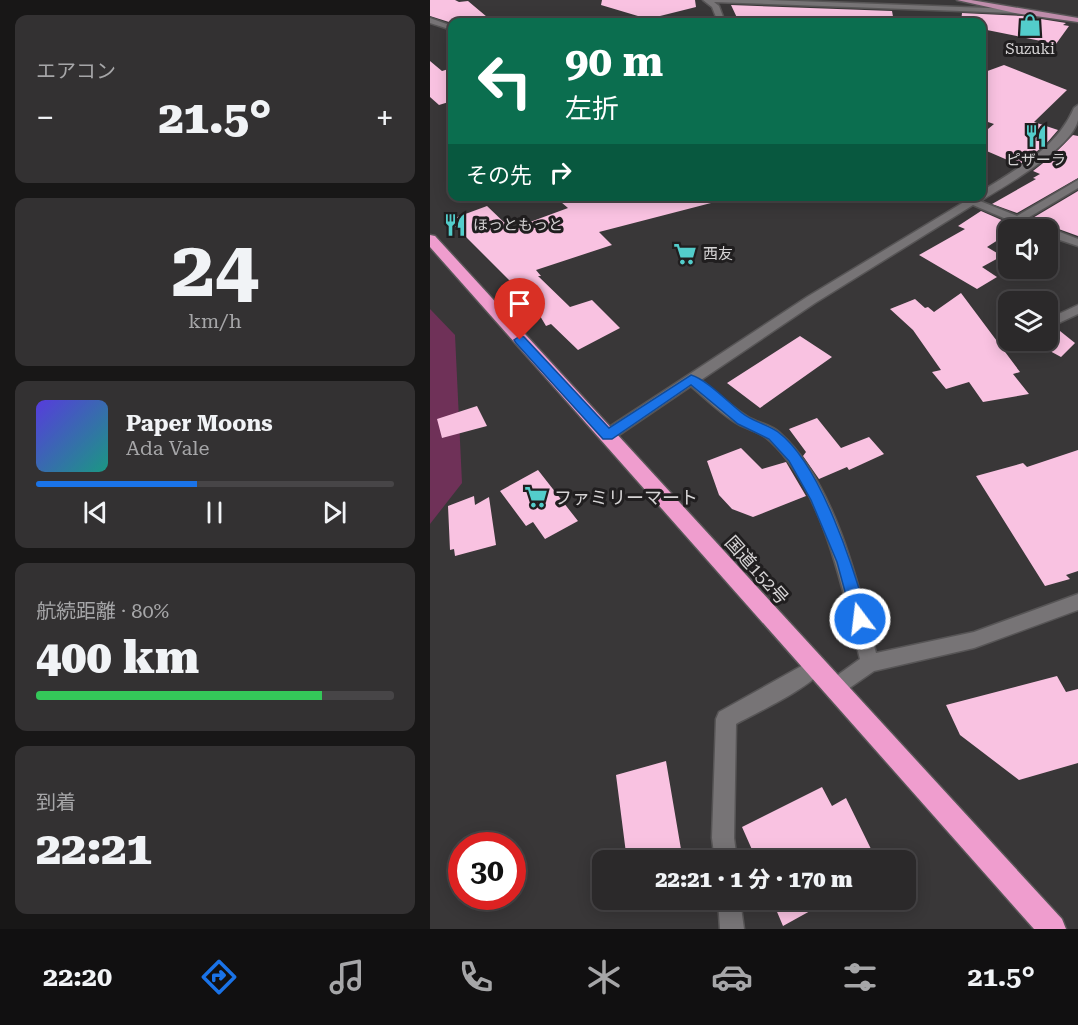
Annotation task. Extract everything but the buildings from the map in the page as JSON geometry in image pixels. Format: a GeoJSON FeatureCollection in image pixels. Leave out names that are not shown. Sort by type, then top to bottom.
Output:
{"type":"FeatureCollection","features":[{"type":"Feature","properties":{"kind":"highway","name":"国道152号"},"geometry":{"type":"LineString","coordinates":[[430,239],[580,407],[608,435],[814,668],[835,688],[1052,929]]}},
{"type":"Feature","properties":{"kind":"main road"},"geometry":{"type":"LineString","coordinates":[[960,0],[1078,20]]}},
{"type":"Feature","properties":{"kind":"street"},"geometry":{"type":"LineString","coordinates":[[708,0],[1015,11]]}},
{"type":"Feature","properties":{"kind":"street"},"geometry":{"type":"LineString","coordinates":[[708,0],[715,6],[720,18]]}},
{"type":"Feature","properties":{"kind":"street"},"geometry":{"type":"LineString","coordinates":[[430,20],[448,27]]}},
{"type":"Feature","properties":{"kind":"street"},"geometry":{"type":"LineString","coordinates":[[986,193],[1048,151],[1073,125],[1078,108]]}},
{"type":"Feature","properties":{"kind":"street"},"geometry":{"type":"LineString","coordinates":[[1020,219],[1078,183]]}},
{"type":"Feature","properties":{"kind":"street"},"geometry":{"type":"LineString","coordinates":[[608,435],[811,300],[973,201]]}},
{"type":"Feature","properties":{"kind":"street"},"geometry":{"type":"LineString","coordinates":[[983,201],[1016,219]]}},
{"type":"Feature","properties":{"kind":"street"},"geometry":{"type":"LineString","coordinates":[[1058,236],[1078,243]]}},
{"type":"Feature","properties":{"kind":"street"},"geometry":{"type":"LineString","coordinates":[[1058,319],[1078,309]]}},
{"type":"Feature","properties":{"kind":"street"},"geometry":{"type":"LineString","coordinates":[[691,379],[742,420],[774,435],[794,458],[818,499],[844,562],[870,663]]}},
{"type":"Feature","properties":{"kind":"street"},"geometry":{"type":"LineString","coordinates":[[835,688],[870,663],[974,640],[1078,602]]}},
{"type":"Feature","properties":{"kind":"street"},"geometry":{"type":"LineString","coordinates":[[725,850],[726,719],[790,684],[814,668]]}},
{"type":"Feature","properties":{"kind":"street"},"geometry":{"type":"LineString","coordinates":[[730,910],[732,929]]}},
{"type":"Feature","properties":{"kind":"shaded area"},"geometry":{"type":"Polygon","coordinates":[[[430,309],[455,335],[462,483],[430,524],[430,309]]]}},
{"type":"Feature","properties":{"kind":"place","name":"Suzuki"},"geometry":{"type":"Point","coordinates":[1030,25]}},
{"type":"Feature","properties":{"kind":"place","name":"ピザーラ"},"geometry":{"type":"Point","coordinates":[1036,136]}},
{"type":"Feature","properties":{"kind":"place","name":"ほっともっと"},"geometry":{"type":"Point","coordinates":[455,225]}},
{"type":"Feature","properties":{"kind":"place","name":"西友"},"geometry":{"type":"Point","coordinates":[685,254]}},
{"type":"Feature","properties":{"kind":"place","name":"ファミリーマート"},"geometry":{"type":"Point","coordinates":[536,497]}},
{"type":"Feature","properties":{"kind":"route"},"geometry":{"type":"LineString","coordinates":[[520,340],[608,435],[631,417],[691,379],[742,420],[774,435],[794,458],[818,499],[844,562],[860,619]]}}]}
